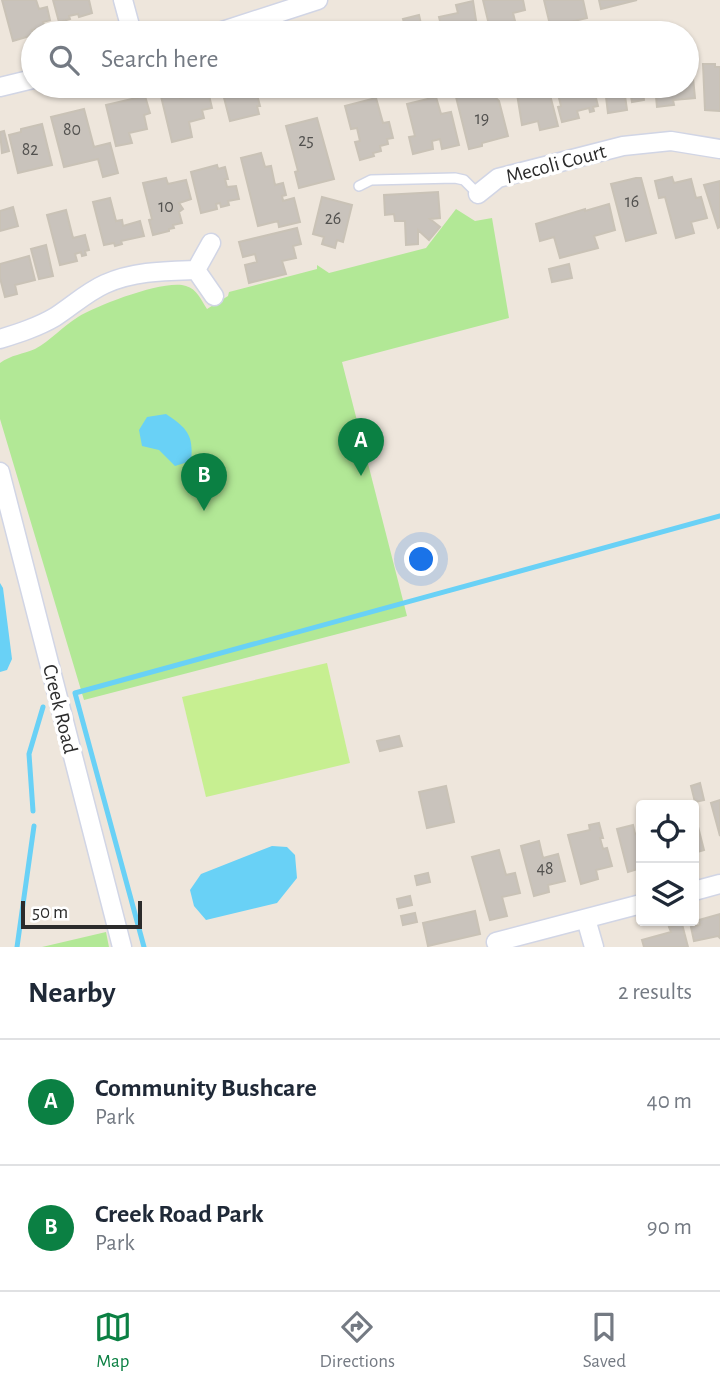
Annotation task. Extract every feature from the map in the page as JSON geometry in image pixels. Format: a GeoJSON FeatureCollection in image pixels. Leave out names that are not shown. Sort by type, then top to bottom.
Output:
{"type":"FeatureCollection","features":[{"type":"Feature","properties":{"kind":"street"},"geometry":{"type":"LineString","coordinates":[[123,0],[129,21]]}},
{"type":"Feature","properties":{"kind":"street"},"geometry":{"type":"LineString","coordinates":[[253,21],[318,0]]}},
{"type":"Feature","properties":{"kind":"street"},"geometry":{"type":"LineString","coordinates":[[0,87],[21,82]]}},
{"type":"Feature","properties":{"kind":"street","name":"Mecoli Court"},"geometry":{"type":"LineString","coordinates":[[478,194],[498,178],[638,143],[671,141],[720,149]]}},
{"type":"Feature","properties":{"kind":"street"},"geometry":{"type":"LineString","coordinates":[[196,270],[211,243]]}},
{"type":"Feature","properties":{"kind":"street"},"geometry":{"type":"LineString","coordinates":[[196,270],[214,296]]}},
{"type":"Feature","properties":{"kind":"street"},"geometry":{"type":"LineString","coordinates":[[0,339],[55,317],[104,285],[119,279],[139,273],[196,270]]}},
{"type":"Feature","properties":{"kind":"street","name":"Creek Road"},"geometry":{"type":"LineString","coordinates":[[0,472],[122,947]]}},
{"type":"Feature","properties":{"kind":"street"},"geometry":{"type":"LineString","coordinates":[[699,890],[720,884]]}},
{"type":"Feature","properties":{"kind":"street"},"geometry":{"type":"LineString","coordinates":[[496,942],[636,905]]}},
{"type":"Feature","properties":{"kind":"street"},"geometry":{"type":"LineString","coordinates":[[586,919],[593,947]]}},
{"type":"Feature","properties":{"kind":"lane","name":"Mecoli Court"},"geometry":{"type":"LineString","coordinates":[[359,186],[370,180],[448,178],[464,180],[478,194]]}},
{"type":"Feature","properties":{"kind":"green space"},"geometry":{"type":"Polygon","coordinates":[[[456,209],[475,221],[492,218],[509,318],[342,362],[407,616],[84,700],[0,419],[0,363],[35,349],[88,312],[148,290],[176,285],[190,287],[207,309],[228,296],[229,292],[317,269],[317,265],[329,273],[426,248],[456,209]]]}},
{"type":"Feature","properties":{"kind":"green space"},"geometry":{"type":"Polygon","coordinates":[[[327,663],[350,763],[206,797],[182,697],[327,663]]]}},
{"type":"Feature","properties":{"kind":"green space"},"geometry":{"type":"Polygon","coordinates":[[[106,932],[109,947],[42,947],[106,932]]]}},
{"type":"Feature","properties":{"kind":"water"},"geometry":{"type":"Polygon","coordinates":[[[166,414],[188,433],[191,461],[175,466],[159,450],[142,446],[139,430],[147,417],[166,414]]]}},
{"type":"Feature","properties":{"kind":"water"},"geometry":{"type":"Polygon","coordinates":[[[0,583],[3,588],[12,659],[7,670],[0,672],[0,583]]]}},
{"type":"Feature","properties":{"kind":"water"},"geometry":{"type":"Polygon","coordinates":[[[272,846],[287,847],[295,855],[297,878],[277,903],[206,920],[194,906],[190,890],[201,874],[272,846]]]}},
{"type":"Feature","properties":{"kind":"building"},"geometry":{"type":"Polygon","coordinates":[[[2,0],[36,0],[39,9],[47,7],[50,20],[21,21],[21,39],[13,41],[2,0]]]}},
{"type":"Feature","properties":{"kind":"building"},"geometry":{"type":"Polygon","coordinates":[[[53,0],[89,0],[92,13],[79,17],[78,14],[69,16],[70,19],[59,21],[53,0]]]}},
{"type":"Feature","properties":{"kind":"building"},"geometry":{"type":"Polygon","coordinates":[[[483,0],[523,0],[525,10],[513,13],[515,21],[488,21],[483,0]]]}},
{"type":"Feature","properties":{"kind":"building"},"geometry":{"type":"Polygon","coordinates":[[[544,0],[583,0],[587,18],[549,21],[544,0]]]}},
{"type":"Feature","properties":{"kind":"building"},"geometry":{"type":"Polygon","coordinates":[[[599,0],[637,0],[601,9],[599,0]]]}},
{"type":"Feature","properties":{"kind":"building"},"geometry":{"type":"Polygon","coordinates":[[[473,1],[476,21],[440,21],[439,17],[458,13],[456,5],[473,1]]]}},
{"type":"Feature","properties":{"kind":"building"},"geometry":{"type":"Polygon","coordinates":[[[419,15],[420,21],[404,21],[419,15]]]}},
{"type":"Feature","properties":{"kind":"building"},"geometry":{"type":"Polygon","coordinates":[[[703,64],[720,67],[720,111],[705,110],[703,64]]]}},
{"type":"Feature","properties":{"kind":"building"},"geometry":{"type":"Polygon","coordinates":[[[146,98],[150,113],[144,115],[147,129],[129,133],[132,143],[116,146],[106,105],[146,98]]]}},
{"type":"Feature","properties":{"kind":"building"},"geometry":{"type":"Polygon","coordinates":[[[161,98],[210,98],[212,108],[202,110],[204,118],[189,122],[192,137],[172,142],[161,98]]]}},
{"type":"Feature","properties":{"kind":"building"},"geometry":{"type":"Polygon","coordinates":[[[224,98],[258,98],[259,114],[230,121],[224,98]]]}},
{"type":"Feature","properties":{"kind":"building"},"geometry":{"type":"Polygon","coordinates":[[[376,98],[383,123],[389,122],[393,138],[387,139],[388,144],[380,146],[381,151],[373,153],[374,156],[360,160],[355,142],[360,141],[357,128],[351,129],[345,106],[376,98]]]}},
{"type":"Feature","properties":{"kind":"building"},"geometry":{"type":"Polygon","coordinates":[[[436,98],[441,114],[451,112],[459,145],[442,149],[440,139],[432,141],[433,149],[413,154],[409,137],[415,136],[407,104],[436,98]]]}},
{"type":"Feature","properties":{"kind":"building"},"geometry":{"type":"Polygon","coordinates":[[[456,98],[496,98],[508,136],[469,149],[456,98]]]}},
{"type":"Feature","properties":{"kind":"building"},"geometry":{"type":"Polygon","coordinates":[[[518,98],[551,98],[558,126],[540,130],[538,121],[522,125],[518,98]]]}},
{"type":"Feature","properties":{"kind":"building"},"geometry":{"type":"Polygon","coordinates":[[[559,98],[596,98],[598,106],[593,107],[594,111],[590,112],[589,108],[577,111],[579,118],[562,122],[558,107],[561,106],[559,98]]]}},
{"type":"Feature","properties":{"kind":"building"},"geometry":{"type":"Polygon","coordinates":[[[606,98],[625,98],[627,110],[608,113],[606,98]]]}},
{"type":"Feature","properties":{"kind":"building"},"geometry":{"type":"Polygon","coordinates":[[[631,98],[644,98],[644,100],[632,102],[631,98]]]}},
{"type":"Feature","properties":{"kind":"building"},"geometry":{"type":"Polygon","coordinates":[[[656,98],[695,98],[673,100],[674,105],[657,107],[656,98]]]}},
{"type":"Feature","properties":{"kind":"building"},"geometry":{"type":"Polygon","coordinates":[[[84,109],[94,147],[110,143],[118,173],[103,177],[98,159],[64,167],[51,117],[84,109]]]}},
{"type":"Feature","properties":{"kind":"building"},"geometry":{"type":"Polygon","coordinates":[[[317,118],[334,179],[299,188],[295,172],[298,171],[286,126],[317,118]]]}},
{"type":"Feature","properties":{"kind":"building"},"geometry":{"type":"Polygon","coordinates":[[[42,124],[52,165],[18,173],[9,135],[42,124]]]}},
{"type":"Feature","properties":{"kind":"building"},"geometry":{"type":"Polygon","coordinates":[[[4,131],[9,151],[2,153],[0,132],[4,131]]]}},
{"type":"Feature","properties":{"kind":"building"},"geometry":{"type":"Polygon","coordinates":[[[261,153],[265,167],[271,166],[275,185],[283,183],[286,195],[282,196],[283,201],[294,198],[300,222],[279,227],[278,221],[258,226],[241,158],[261,153]]]}},
{"type":"Feature","properties":{"kind":"building"},"geometry":{"type":"Polygon","coordinates":[[[217,165],[218,169],[225,167],[227,187],[236,186],[239,199],[228,201],[229,205],[221,207],[220,203],[216,204],[217,209],[201,213],[191,172],[217,165]]]}},
{"type":"Feature","properties":{"kind":"building"},"geometry":{"type":"Polygon","coordinates":[[[672,177],[674,183],[691,179],[696,198],[701,197],[707,218],[691,222],[694,233],[676,238],[665,197],[659,198],[655,181],[672,177]]]}},
{"type":"Feature","properties":{"kind":"building"},"geometry":{"type":"Polygon","coordinates":[[[166,178],[168,184],[186,180],[191,199],[179,203],[183,209],[179,212],[182,223],[173,225],[174,228],[169,231],[153,235],[143,183],[166,178]]]}},
{"type":"Feature","properties":{"kind":"building"},"geometry":{"type":"Polygon","coordinates":[[[641,178],[656,233],[626,241],[611,184],[641,178]]]}},
{"type":"Feature","properties":{"kind":"building"},"geometry":{"type":"Polygon","coordinates":[[[720,181],[720,227],[718,228],[704,185],[720,181]]]}},
{"type":"Feature","properties":{"kind":"building"},"geometry":{"type":"Polygon","coordinates":[[[438,192],[440,218],[430,219],[440,227],[429,240],[418,230],[418,244],[406,245],[405,221],[395,221],[394,214],[385,215],[384,195],[438,192]]]}},
{"type":"Feature","properties":{"kind":"building"},"geometry":{"type":"Polygon","coordinates":[[[322,197],[352,205],[343,242],[337,240],[335,248],[322,244],[324,237],[313,234],[322,197]]]}},
{"type":"Feature","properties":{"kind":"building"},"geometry":{"type":"Polygon","coordinates":[[[110,198],[116,221],[122,220],[123,226],[140,221],[144,236],[121,241],[122,244],[115,246],[114,243],[104,245],[93,202],[110,198]]]}},
{"type":"Feature","properties":{"kind":"building"},"geometry":{"type":"Polygon","coordinates":[[[609,204],[615,230],[594,236],[598,248],[560,258],[554,237],[540,241],[536,224],[609,204]]]}},
{"type":"Feature","properties":{"kind":"building"},"geometry":{"type":"Polygon","coordinates":[[[13,207],[18,226],[0,231],[0,211],[13,207]]]}},
{"type":"Feature","properties":{"kind":"building"},"geometry":{"type":"Polygon","coordinates":[[[66,210],[73,238],[85,235],[89,250],[85,251],[86,255],[82,256],[81,252],[75,254],[77,261],[60,265],[47,215],[66,210]]]}},
{"type":"Feature","properties":{"kind":"building"},"geometry":{"type":"Polygon","coordinates":[[[297,228],[301,244],[293,246],[296,258],[282,261],[286,274],[249,283],[245,265],[257,262],[255,254],[243,257],[239,242],[297,228]]]}},
{"type":"Feature","properties":{"kind":"building"},"geometry":{"type":"Polygon","coordinates":[[[46,245],[53,276],[39,279],[31,249],[46,245]]]}},
{"type":"Feature","properties":{"kind":"building"},"geometry":{"type":"Polygon","coordinates":[[[29,256],[35,280],[15,285],[17,294],[5,297],[0,264],[29,256]]]}},
{"type":"Feature","properties":{"kind":"building"},"geometry":{"type":"Polygon","coordinates":[[[569,264],[572,278],[552,282],[549,269],[569,264]]]}},
{"type":"Feature","properties":{"kind":"building"},"geometry":{"type":"Polygon","coordinates":[[[399,736],[402,746],[380,751],[377,741],[399,736]]]}},
{"type":"Feature","properties":{"kind":"building"},"geometry":{"type":"Polygon","coordinates":[[[700,783],[704,800],[694,800],[691,786],[700,783]]]}},
{"type":"Feature","properties":{"kind":"building"},"geometry":{"type":"Polygon","coordinates":[[[446,786],[454,822],[427,828],[419,792],[446,786]]]}},
{"type":"Feature","properties":{"kind":"building"},"geometry":{"type":"Polygon","coordinates":[[[720,800],[720,836],[711,803],[720,800]]]}},
{"type":"Feature","properties":{"kind":"building"},"geometry":{"type":"Polygon","coordinates":[[[599,823],[603,849],[607,848],[612,866],[596,870],[598,879],[581,884],[568,835],[590,830],[589,825],[599,823]]]}},
{"type":"Feature","properties":{"kind":"building"},"geometry":{"type":"Polygon","coordinates":[[[633,825],[636,834],[636,870],[628,872],[617,829],[633,825]]]}},
{"type":"Feature","properties":{"kind":"building"},"geometry":{"type":"Polygon","coordinates":[[[699,830],[704,850],[699,852],[699,830]]]}},
{"type":"Feature","properties":{"kind":"building"},"geometry":{"type":"Polygon","coordinates":[[[539,841],[543,858],[558,854],[565,881],[548,885],[549,892],[534,896],[521,846],[539,841]]]}},
{"type":"Feature","properties":{"kind":"building"},"geometry":{"type":"Polygon","coordinates":[[[499,850],[506,875],[515,873],[520,893],[502,897],[507,916],[490,920],[472,857],[499,850]]]}},
{"type":"Feature","properties":{"kind":"building"},"geometry":{"type":"Polygon","coordinates":[[[428,873],[430,882],[417,885],[415,876],[428,873]]]}},
{"type":"Feature","properties":{"kind":"building"},"geometry":{"type":"Polygon","coordinates":[[[410,896],[412,905],[399,908],[397,899],[410,896]]]}},
{"type":"Feature","properties":{"kind":"building"},"geometry":{"type":"Polygon","coordinates":[[[475,911],[480,934],[428,946],[423,923],[475,911]]]}},
{"type":"Feature","properties":{"kind":"building"},"geometry":{"type":"Polygon","coordinates":[[[415,913],[417,922],[403,925],[401,916],[415,913]]]}},
{"type":"Feature","properties":{"kind":"building"},"geometry":{"type":"Polygon","coordinates":[[[720,914],[720,938],[718,936],[694,941],[691,927],[699,926],[699,920],[720,914]]]}},
{"type":"Feature","properties":{"kind":"building"},"geometry":{"type":"Polygon","coordinates":[[[683,926],[688,947],[644,947],[642,940],[671,932],[669,927],[683,926]]]}},
{"type":"Feature","properties":{"kind":"waterway"},"geometry":{"type":"LineString","coordinates":[[144,947],[75,693],[720,516]]}},
{"type":"Feature","properties":{"kind":"waterway"},"geometry":{"type":"LineString","coordinates":[[33,811],[29,754],[43,707]]}},
{"type":"Feature","properties":{"kind":"waterway"},"geometry":{"type":"LineString","coordinates":[[17,947],[34,826]]}},
{"type":"Feature","properties":{"kind":"place","name":"Community Bushcare"},"geometry":{"type":"Point","coordinates":[361,476]}},
{"type":"Feature","properties":{"kind":"place","name":"Creek Road Park"},"geometry":{"type":"Point","coordinates":[204,511]}}]}
